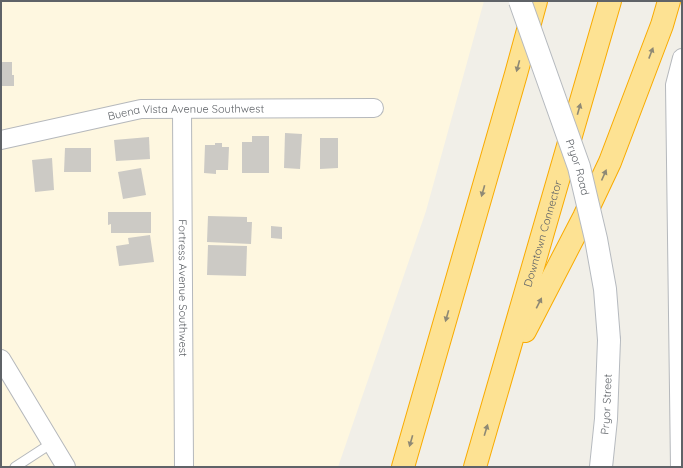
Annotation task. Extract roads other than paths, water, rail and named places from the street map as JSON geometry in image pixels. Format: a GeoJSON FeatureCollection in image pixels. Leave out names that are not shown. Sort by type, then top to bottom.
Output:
{"type":"FeatureCollection","features":[{"type":"Feature","properties":{"kind":"highway"},"geometry":{"type":"LineString","coordinates":[[403,467],[536,1]]}},
{"type":"Feature","properties":{"kind":"highway","name":"Downtown Connector"},"geometry":{"type":"LineString","coordinates":[[475,467],[610,1]]}},
{"type":"Feature","properties":{"kind":"highway"},"geometry":{"type":"LineString","coordinates":[[502,375],[597,191],[610,162],[662,25],[669,1]]}},
{"type":"Feature","properties":{"kind":"main road","name":"Pryor Road"},"geometry":{"type":"LineString","coordinates":[[520,1],[579,167],[596,238],[605,289],[609,340]]}},
{"type":"Feature","properties":{"kind":"main road","name":"Pryor Street"},"geometry":{"type":"LineString","coordinates":[[601,467],[606,419],[609,340]]}},
{"type":"Feature","properties":{"kind":"street"},"geometry":{"type":"LineString","coordinates":[[680,467],[675,85],[682,58]]}},
{"type":"Feature","properties":{"kind":"street","name":"Fortress Avenue Southwest"},"geometry":{"type":"LineString","coordinates":[[182,108],[184,467]]}},
{"type":"Feature","properties":{"kind":"street","name":"Buena Vista Avenue Southwest"},"geometry":{"type":"LineString","coordinates":[[1,140],[141,109],[374,108]]}},
{"type":"Feature","properties":{"kind":"street"},"geometry":{"type":"LineString","coordinates":[[1,359],[66,467]]}},
{"type":"Feature","properties":{"kind":"lane"},"geometry":{"type":"LineString","coordinates":[[14,467],[52,442]]}}]}
